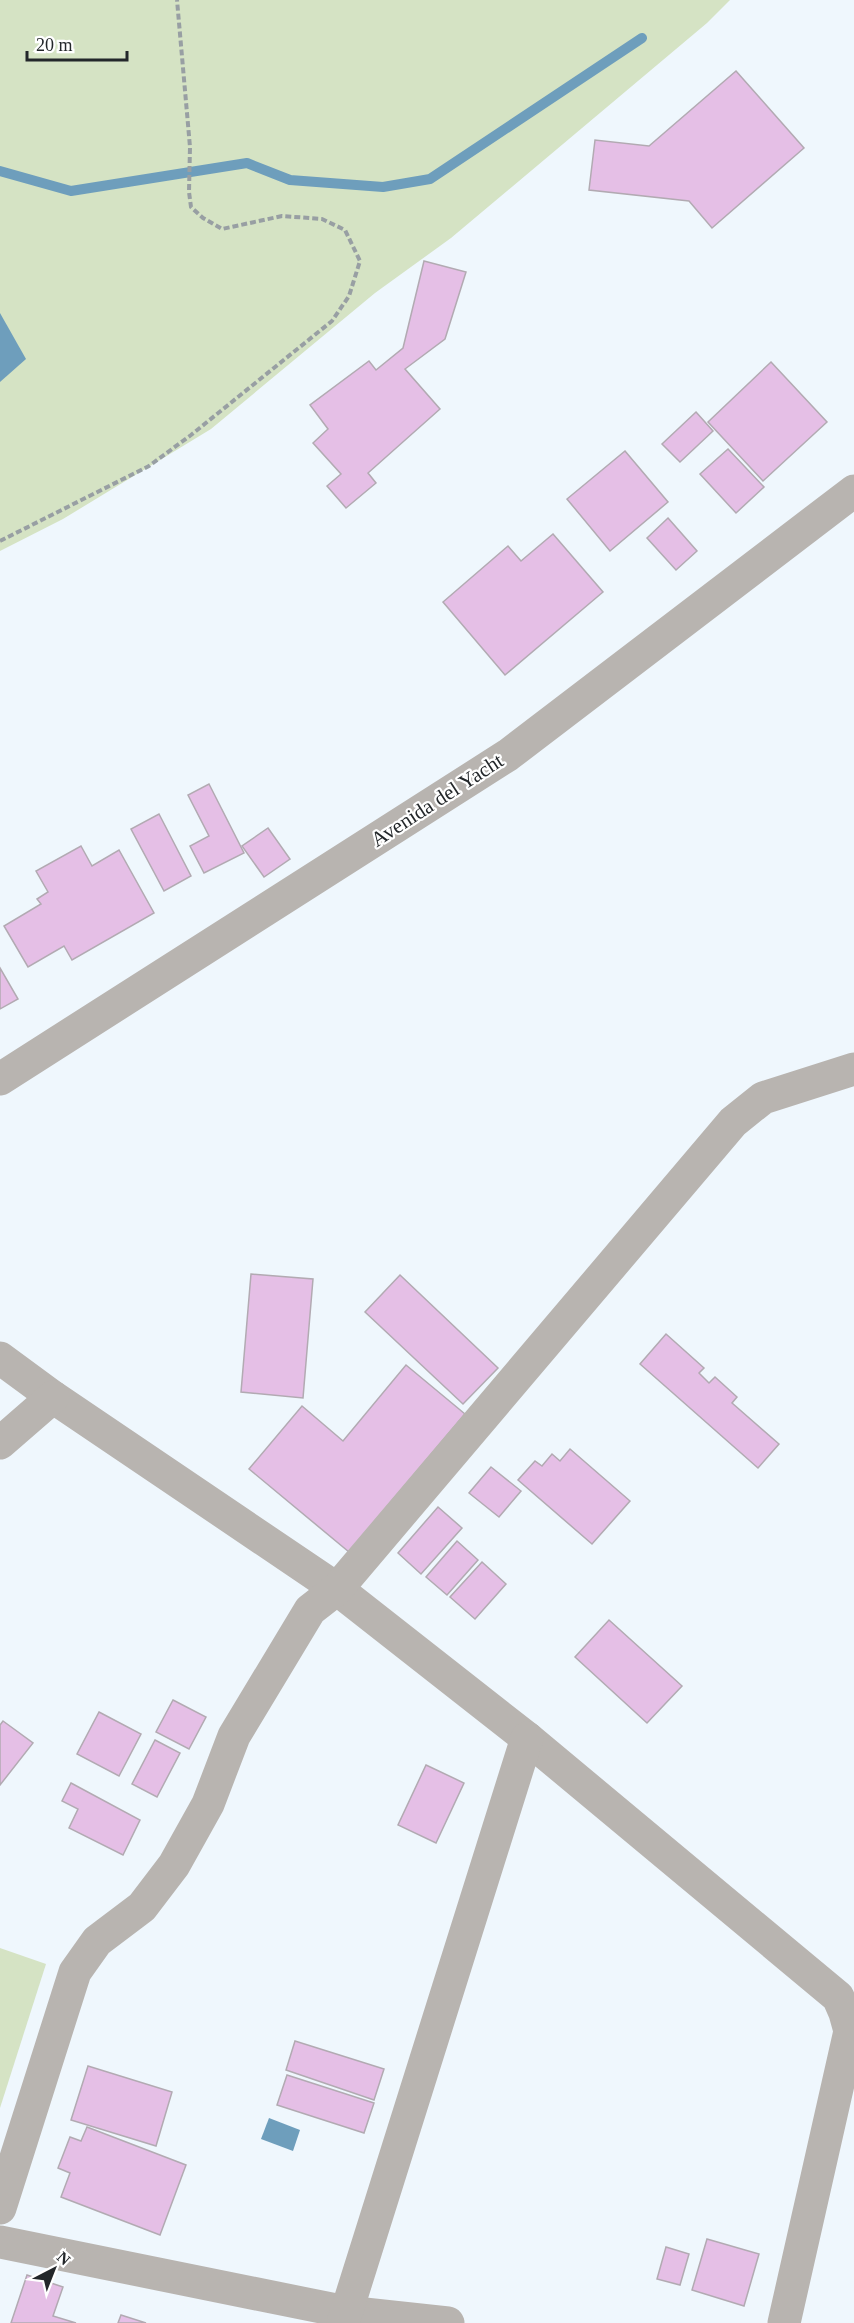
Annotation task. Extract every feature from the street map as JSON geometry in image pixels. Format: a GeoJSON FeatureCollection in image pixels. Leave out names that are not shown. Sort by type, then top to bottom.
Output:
{"type":"FeatureCollection","features":[{"type":"Feature","properties":{"kind":"street","name":"Avenida del Yacht"},"geometry":{"type":"LineString","coordinates":[[0,1079],[508,755],[854,492]]}},
{"type":"Feature","properties":{"kind":"street"},"geometry":{"type":"LineString","coordinates":[[0,2208],[75,1972],[98,1941],[142,1906],[174,1865],[208,1804],[234,1736],[310,1610],[337,1589],[733,1122],[764,1098],[854,1068]]}},
{"type":"Feature","properties":{"kind":"street"},"geometry":{"type":"LineString","coordinates":[[0,1358],[52,1397],[337,1589],[527,1738],[837,1997],[850,2031],[784,2323]]}},
{"type":"Feature","properties":{"kind":"street"},"geometry":{"type":"LineString","coordinates":[[0,1443],[52,1397]]}},
{"type":"Feature","properties":{"kind":"street"},"geometry":{"type":"LineString","coordinates":[[344,2318],[527,1738]]}},
{"type":"Feature","properties":{"kind":"street"},"geometry":{"type":"LineString","coordinates":[[0,2242],[344,2318],[448,2323]]}},
{"type":"Feature","properties":{"kind":"path"},"geometry":{"type":"LineString","coordinates":[[0,542],[149,466],[332,321],[349,296],[360,261],[345,230],[322,219],[282,216],[222,228],[203,218],[191,207],[190,147],[177,0]]}},
{"type":"Feature","properties":{"kind":"green space"},"geometry":{"type":"Polygon","coordinates":[[[0,0],[730,0],[707,23],[451,238],[375,293],[211,429],[63,519],[0,551],[0,0]]]}},
{"type":"Feature","properties":{"kind":"green space"},"geometry":{"type":"Polygon","coordinates":[[[0,1948],[46,1964],[0,2108],[0,1948]]]}},
{"type":"Feature","properties":{"kind":"water"},"geometry":{"type":"Polygon","coordinates":[[[0,313],[26,359],[0,382],[0,313]]]}},
{"type":"Feature","properties":{"kind":"water"},"geometry":{"type":"Polygon","coordinates":[[[269,2118],[300,2130],[293,2151],[261,2139],[269,2118]]]}},
{"type":"Feature","properties":{"kind":"building"},"geometry":{"type":"Polygon","coordinates":[[[736,71],[804,148],[712,228],[689,201],[589,190],[595,140],[649,146],[736,71]]]}},
{"type":"Feature","properties":{"kind":"building"},"geometry":{"type":"Polygon","coordinates":[[[424,261],[466,272],[445,339],[405,369],[440,409],[368,473],[376,483],[346,508],[327,486],[341,474],[313,443],[328,429],[310,405],[369,361],[376,370],[403,348],[424,261]]]}},
{"type":"Feature","properties":{"kind":"building"},"geometry":{"type":"Polygon","coordinates":[[[771,362],[827,422],[763,481],[708,422],[771,362]]]}},
{"type":"Feature","properties":{"kind":"building"},"geometry":{"type":"Polygon","coordinates":[[[696,412],[713,431],[680,462],[662,444],[696,412]]]}},
{"type":"Feature","properties":{"kind":"building"},"geometry":{"type":"Polygon","coordinates":[[[728,449],[764,487],[736,513],[700,474],[728,449]]]}},
{"type":"Feature","properties":{"kind":"building"},"geometry":{"type":"Polygon","coordinates":[[[625,451],[668,502],[610,551],[567,499],[625,451]]]}},
{"type":"Feature","properties":{"kind":"building"},"geometry":{"type":"Polygon","coordinates":[[[668,518],[697,551],[676,570],[647,538],[668,518]]]}},
{"type":"Feature","properties":{"kind":"building"},"geometry":{"type":"Polygon","coordinates":[[[553,534],[603,592],[505,675],[443,602],[508,546],[521,561],[553,534]]]}},
{"type":"Feature","properties":{"kind":"building"},"geometry":{"type":"Polygon","coordinates":[[[209,784],[244,853],[204,873],[190,846],[209,836],[188,795],[209,784]]]}},
{"type":"Feature","properties":{"kind":"building"},"geometry":{"type":"Polygon","coordinates":[[[159,814],[191,876],[164,891],[131,829],[159,814]]]}},
{"type":"Feature","properties":{"kind":"building"},"geometry":{"type":"Polygon","coordinates":[[[268,828],[290,859],[264,877],[242,846],[268,828]]]}},
{"type":"Feature","properties":{"kind":"building"},"geometry":{"type":"Polygon","coordinates":[[[81,846],[92,866],[119,850],[154,913],[72,960],[64,946],[28,967],[4,926],[41,904],[37,899],[48,892],[36,871],[81,846]]]}},
{"type":"Feature","properties":{"kind":"building"},"geometry":{"type":"Polygon","coordinates":[[[0,968],[18,999],[0,1009],[0,968]]]}},
{"type":"Feature","properties":{"kind":"building"},"geometry":{"type":"Polygon","coordinates":[[[251,1274],[313,1279],[303,1398],[241,1392],[251,1274]]]}},
{"type":"Feature","properties":{"kind":"building"},"geometry":{"type":"Polygon","coordinates":[[[400,1275],[498,1368],[463,1404],[365,1312],[400,1275]]]}},
{"type":"Feature","properties":{"kind":"building"},"geometry":{"type":"Polygon","coordinates":[[[666,1334],[704,1368],[699,1373],[709,1383],[715,1377],[737,1397],[732,1403],[779,1444],[758,1468],[640,1364],[666,1334]]]}},
{"type":"Feature","properties":{"kind":"building"},"geometry":{"type":"Polygon","coordinates":[[[406,1365],[465,1414],[349,1552],[249,1469],[302,1406],[343,1441],[406,1365]]]}},
{"type":"Feature","properties":{"kind":"building"},"geometry":{"type":"Polygon","coordinates":[[[570,1449],[630,1501],[592,1544],[518,1480],[535,1461],[542,1466],[552,1454],[560,1461],[570,1449]]]}},
{"type":"Feature","properties":{"kind":"building"},"geometry":{"type":"Polygon","coordinates":[[[491,1467],[521,1491],[499,1517],[469,1493],[491,1467]]]}},
{"type":"Feature","properties":{"kind":"building"},"geometry":{"type":"Polygon","coordinates":[[[438,1507],[462,1528],[421,1574],[398,1553],[438,1507]]]}},
{"type":"Feature","properties":{"kind":"building"},"geometry":{"type":"Polygon","coordinates":[[[457,1541],[478,1560],[447,1595],[426,1577],[457,1541]]]}},
{"type":"Feature","properties":{"kind":"building"},"geometry":{"type":"Polygon","coordinates":[[[482,1562],[506,1584],[475,1619],[450,1597],[482,1562]]]}},
{"type":"Feature","properties":{"kind":"building"},"geometry":{"type":"Polygon","coordinates":[[[609,1620],[682,1686],[647,1723],[575,1657],[609,1620]]]}},
{"type":"Feature","properties":{"kind":"building"},"geometry":{"type":"Polygon","coordinates":[[[173,1700],[206,1717],[189,1749],[156,1732],[173,1700]]]}},
{"type":"Feature","properties":{"kind":"building"},"geometry":{"type":"Polygon","coordinates":[[[99,1712],[141,1734],[119,1776],[77,1754],[99,1712]]]}},
{"type":"Feature","properties":{"kind":"building"},"geometry":{"type":"Polygon","coordinates":[[[3,1721],[33,1743],[0,1785],[0,1725],[3,1721]]]}},
{"type":"Feature","properties":{"kind":"building"},"geometry":{"type":"Polygon","coordinates":[[[155,1740],[180,1753],[157,1797],[132,1784],[155,1740]]]}},
{"type":"Feature","properties":{"kind":"building"},"geometry":{"type":"Polygon","coordinates":[[[426,1765],[464,1783],[436,1843],[398,1825],[426,1765]]]}},
{"type":"Feature","properties":{"kind":"building"},"geometry":{"type":"Polygon","coordinates":[[[71,1783],[140,1820],[123,1855],[69,1828],[78,1809],[62,1801],[71,1783]]]}},
{"type":"Feature","properties":{"kind":"building"},"geometry":{"type":"Polygon","coordinates":[[[295,2041],[384,2069],[374,2100],[286,2070],[295,2041]]]}},
{"type":"Feature","properties":{"kind":"building"},"geometry":{"type":"Polygon","coordinates":[[[88,2066],[172,2092],[156,2146],[71,2120],[88,2066]]]}},
{"type":"Feature","properties":{"kind":"building"},"geometry":{"type":"Polygon","coordinates":[[[287,2075],[374,2103],[364,2133],[277,2105],[287,2075]]]}},
{"type":"Feature","properties":{"kind":"building"},"geometry":{"type":"Polygon","coordinates":[[[87,2127],[186,2165],[160,2235],[61,2197],[70,2173],[58,2168],[70,2137],[81,2141],[87,2127]]]}},
{"type":"Feature","properties":{"kind":"building"},"geometry":{"type":"Polygon","coordinates":[[[707,2239],[759,2254],[744,2306],[692,2290],[707,2239]]]}},
{"type":"Feature","properties":{"kind":"building"},"geometry":{"type":"Polygon","coordinates":[[[666,2247],[689,2254],[680,2285],[657,2279],[666,2247]]]}},
{"type":"Feature","properties":{"kind":"building"},"geometry":{"type":"Polygon","coordinates":[[[27,2275],[63,2287],[53,2316],[76,2323],[11,2323],[27,2275]]]}},
{"type":"Feature","properties":{"kind":"building"},"geometry":{"type":"Polygon","coordinates":[[[121,2315],[146,2323],[118,2323],[121,2315]]]}},
{"type":"Feature","properties":{"kind":"waterway"},"geometry":{"type":"LineString","coordinates":[[0,171],[71,191],[247,163],[290,180],[383,187],[430,179],[642,38]]}}]}
